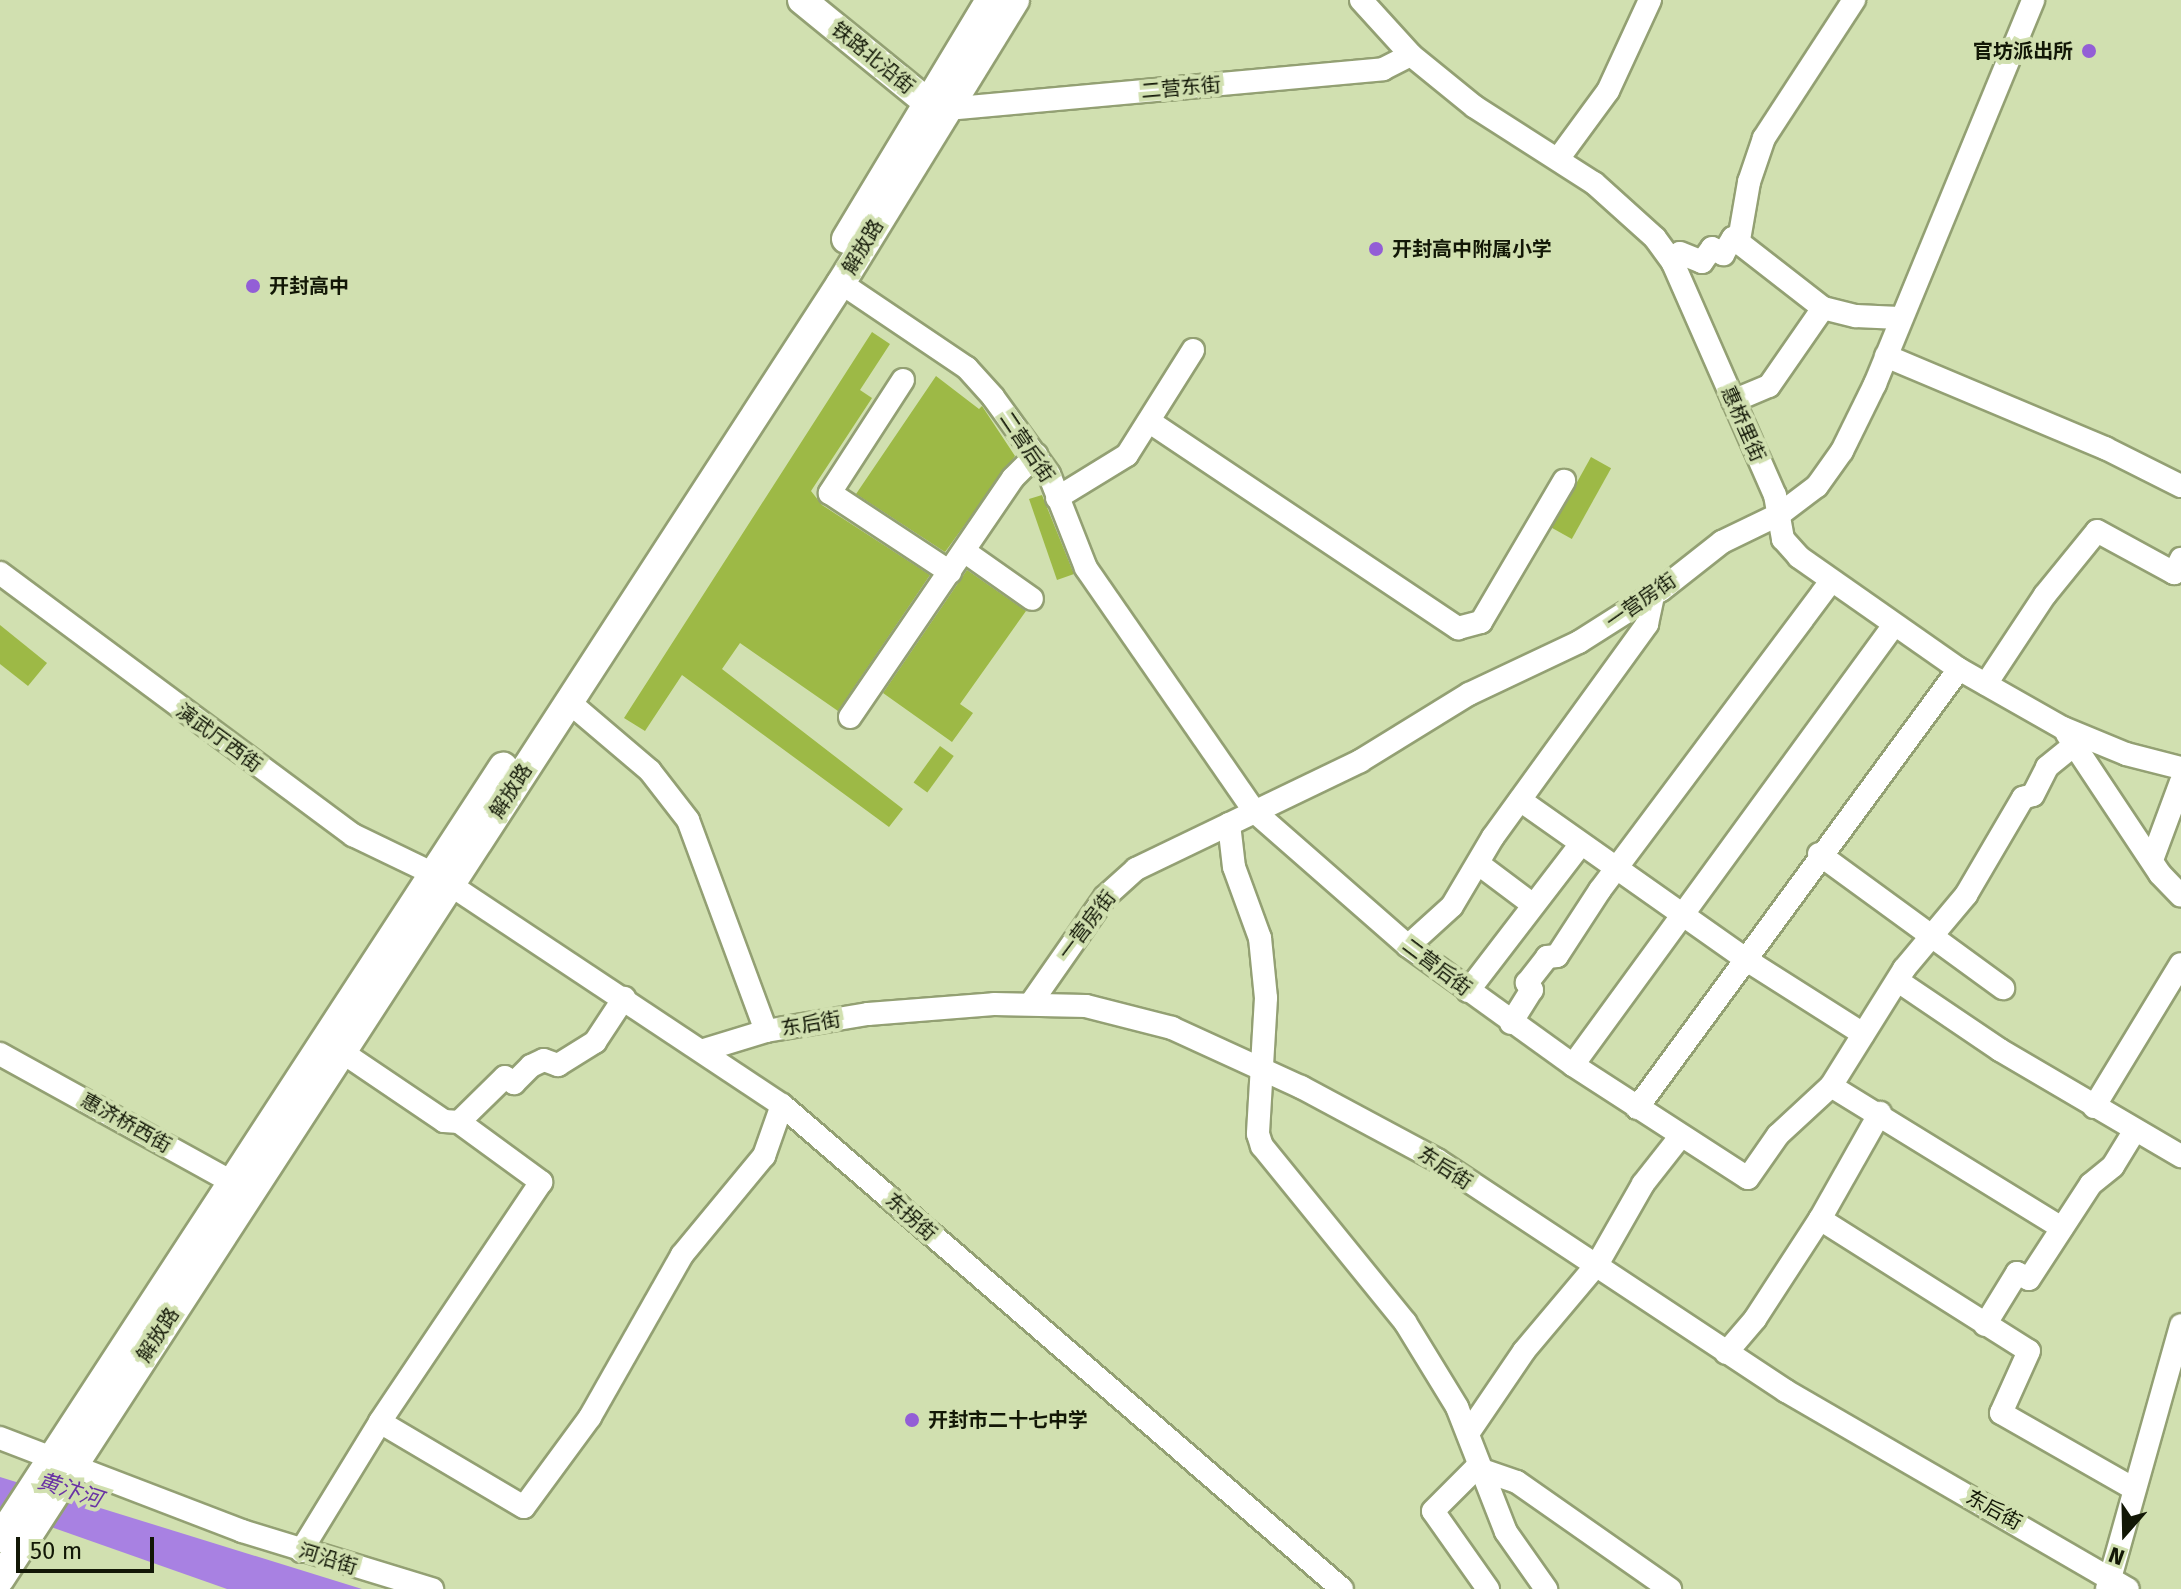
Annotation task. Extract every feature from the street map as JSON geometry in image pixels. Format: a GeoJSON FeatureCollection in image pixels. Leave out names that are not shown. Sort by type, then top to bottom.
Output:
{"type":"FeatureCollection","features":[{"type":"Feature","properties":{"kind":"main road","name":"铁路北沿街"},"geometry":{"type":"LineString","coordinates":[[802,0],[936,105]]}},
{"type":"Feature","properties":{"kind":"main road","name":"解放路"},"geometry":{"type":"LineString","coordinates":[[242,1187],[342,1052],[442,879],[569,702],[841,283],[990,0]]}},
{"type":"Feature","properties":{"kind":"main road","name":"解放路"},"geometry":{"type":"LineString","coordinates":[[0,1579],[9,1542],[442,879],[827,271],[936,105],[1015,0]]}},
{"type":"Feature","properties":{"kind":"street","name":"惠桥里街"},"geometry":{"type":"LineString","coordinates":[[1361,0],[1411,55],[1475,107],[1558,159],[1630,213],[1673,263],[1780,514],[1783,539],[1830,582],[1959,669],[2068,737],[2181,768]]}},
{"type":"Feature","properties":{"kind":"street"},"geometry":{"type":"LineString","coordinates":[[1558,159],[1608,91],[1650,0]]}},
{"type":"Feature","properties":{"kind":"street"},"geometry":{"type":"LineString","coordinates":[[1739,240],[1749,182],[1764,138],[1854,0]]}},
{"type":"Feature","properties":{"kind":"street","name":"一营房街"},"geometry":{"type":"LineString","coordinates":[[1031,1003],[1125,878],[1360,761],[1469,694],[1579,642],[1653,595],[1722,542],[1780,514],[1817,486],[1842,451],[1886,356],[1899,318],[2033,0]]}},
{"type":"Feature","properties":{"kind":"street","name":"二营东街"},"geometry":{"type":"LineString","coordinates":[[936,105],[1383,69],[1411,55]]}},
{"type":"Feature","properties":{"kind":"street"},"geometry":{"type":"LineString","coordinates":[[1673,263],[1680,253],[1702,262],[1712,248],[1723,254],[1733,238],[1739,240],[1787,285],[1823,308],[1856,316],[1899,318]]}},
{"type":"Feature","properties":{"kind":"street","name":"二营后街"},"geometry":{"type":"LineString","coordinates":[[841,283],[967,368],[1036,455],[1086,568],[1255,812],[1408,946],[1511,1023],[1680,1137],[1748,1178],[1778,1135],[1831,1086],[1898,981],[1986,864],[2023,798],[2033,795],[2047,767],[2068,737]]}},
{"type":"Feature","properties":{"kind":"street"},"geometry":{"type":"LineString","coordinates":[[1733,401],[1769,386],[1823,308]]}},
{"type":"Feature","properties":{"kind":"street"},"geometry":{"type":"LineString","coordinates":[[1057,498],[1113,467],[1150,422],[1193,350]]}},
{"type":"Feature","properties":{"kind":"street"},"geometry":{"type":"LineString","coordinates":[[1886,356],[2105,448],[2181,486]]}},
{"type":"Feature","properties":{"kind":"street"},"geometry":{"type":"LineString","coordinates":[[903,380],[830,493],[950,572]]}},
{"type":"Feature","properties":{"kind":"street"},"geometry":{"type":"LineString","coordinates":[[1150,422],[1458,628],[1481,622],[1564,481]]}},
{"type":"Feature","properties":{"kind":"street"},"geometry":{"type":"LineString","coordinates":[[850,717],[1013,478],[1036,455]]}},
{"type":"Feature","properties":{"kind":"street"},"geometry":{"type":"LineString","coordinates":[[1986,684],[2045,595],[2097,531],[2174,573],[2181,559]]}},
{"type":"Feature","properties":{"kind":"street"},"geometry":{"type":"LineString","coordinates":[[964,551],[1032,599]]}},
{"type":"Feature","properties":{"kind":"street","name":"演武厅西街"},"geometry":{"type":"LineString","coordinates":[[0,573],[353,835],[442,879]]}},
{"type":"Feature","properties":{"kind":"street"},"geometry":{"type":"LineString","coordinates":[[1511,1023],[1532,990],[1527,983],[1547,957],[1557,956],[1830,582]]}},
{"type":"Feature","properties":{"kind":"street"},"geometry":{"type":"LineString","coordinates":[[1408,946],[1452,906],[1520,800],[1647,624],[1653,595]]}},
{"type":"Feature","properties":{"kind":"street"},"geometry":{"type":"LineString","coordinates":[[1573,1065],[1894,625]]}},
{"type":"Feature","properties":{"kind":"street"},"geometry":{"type":"LineString","coordinates":[[1637,1108],[1819,854],[1959,669]]}},
{"type":"Feature","properties":{"kind":"street"},"geometry":{"type":"LineString","coordinates":[[569,702],[650,771],[688,820],[766,1031]]}},
{"type":"Feature","properties":{"kind":"street"},"geometry":{"type":"LineString","coordinates":[[2068,737],[2152,860],[2181,896]]}},
{"type":"Feature","properties":{"kind":"street"},"geometry":{"type":"LineString","coordinates":[[2152,860],[2181,782]]}},
{"type":"Feature","properties":{"kind":"street"},"geometry":{"type":"LineString","coordinates":[[1520,800],[1745,959],[1863,1034]]}},
{"type":"Feature","properties":{"kind":"street"},"geometry":{"type":"LineString","coordinates":[[1229,824],[1234,867],[1260,938],[1266,998],[1258,1134],[1262,1146],[1405,1322],[1469,1432],[1476,1468],[1506,1532],[1546,1589]]}},
{"type":"Feature","properties":{"kind":"street"},"geometry":{"type":"LineString","coordinates":[[1468,991],[1581,844]]}},
{"type":"Feature","properties":{"kind":"street"},"geometry":{"type":"LineString","coordinates":[[1819,854],[2003,988]]}},
{"type":"Feature","properties":{"kind":"street"},"geometry":{"type":"LineString","coordinates":[[1480,865],[1532,904]]}},
{"type":"Feature","properties":{"kind":"street","name":"东拐街"},"geometry":{"type":"LineString","coordinates":[[442,879],[704,1050],[782,1105],[1342,1589]]}},
{"type":"Feature","properties":{"kind":"street"},"geometry":{"type":"LineString","coordinates":[[2094,1107],[2181,964]]}},
{"type":"Feature","properties":{"kind":"street"},"geometry":{"type":"LineString","coordinates":[[1898,981],[2094,1107],[2181,1156]]}},
{"type":"Feature","properties":{"kind":"street"},"geometry":{"type":"LineString","coordinates":[[459,1122],[505,1077],[514,1083],[531,1066],[544,1060],[558,1065],[595,1042],[624,998]]}},
{"type":"Feature","properties":{"kind":"street","name":"东后街"},"geometry":{"type":"LineString","coordinates":[[704,1050],[766,1031],[868,1014],[1031,1003],[1135,1015],[1262,1068],[1437,1160],[1598,1263],[1726,1353],[1842,1426],[2115,1585]]}},
{"type":"Feature","properties":{"kind":"street"},"geometry":{"type":"LineString","coordinates":[[301,1551],[380,1422],[541,1182],[459,1122],[444,1121],[342,1052]]}},
{"type":"Feature","properties":{"kind":"street","name":"惠济桥西街"},"geometry":{"type":"LineString","coordinates":[[0,1054],[242,1187]]}},
{"type":"Feature","properties":{"kind":"street"},"geometry":{"type":"LineString","coordinates":[[1831,1086],[1880,1113],[2062,1228]]}},
{"type":"Feature","properties":{"kind":"street"},"geometry":{"type":"LineString","coordinates":[[380,1422],[524,1507],[590,1417],[682,1255],[764,1156],[782,1105]]}},
{"type":"Feature","properties":{"kind":"street"},"geometry":{"type":"LineString","coordinates":[[1726,1353],[1755,1319],[1820,1219],[1880,1113]]}},
{"type":"Feature","properties":{"kind":"street"},"geometry":{"type":"LineString","coordinates":[[1985,1325],[2017,1273],[2029,1279],[2062,1228],[2135,1130]]}},
{"type":"Feature","properties":{"kind":"street"},"geometry":{"type":"LineString","coordinates":[[1469,1432],[1524,1351],[1598,1263],[1643,1184],[1680,1137]]}},
{"type":"Feature","properties":{"kind":"street"},"geometry":{"type":"LineString","coordinates":[[1820,1219],[2029,1351],[2001,1413],[2134,1489]]}},
{"type":"Feature","properties":{"kind":"street"},"geometry":{"type":"LineString","coordinates":[[2115,1585],[2134,1489],[2181,1325]]}},
{"type":"Feature","properties":{"kind":"street","name":"河沿街"},"geometry":{"type":"LineString","coordinates":[[0,1438],[57,1469],[301,1551],[432,1589]]}},
{"type":"Feature","properties":{"kind":"street"},"geometry":{"type":"LineString","coordinates":[[1476,1468],[1433,1511],[1488,1589]]}},
{"type":"Feature","properties":{"kind":"street"},"geometry":{"type":"LineString","coordinates":[[1476,1468],[1517,1482],[1670,1589]]}},
{"type":"Feature","properties":{"kind":"shaded area"},"geometry":{"type":"Polygon","coordinates":[[[0,1477],[362,1589],[227,1589],[0,1509],[0,1477]]]}},
{"type":"Feature","properties":{"kind":"building"},"geometry":{"type":"Polygon","coordinates":[[[872,332],[890,344],[860,390],[872,398],[811,491],[822,505],[930,575],[838,711],[740,643],[722,669],[903,809],[889,827],[682,675],[645,731],[624,718],[872,332]]]}},
{"type":"Feature","properties":{"kind":"building"},"geometry":{"type":"Polygon","coordinates":[[[936,376],[979,409],[982,406],[1015,456],[945,552],[856,494],[936,376]]]}},
{"type":"Feature","properties":{"kind":"building"},"geometry":{"type":"Polygon","coordinates":[[[1591,457],[1611,468],[1572,539],[1552,528],[1591,457]]]}},
{"type":"Feature","properties":{"kind":"building"},"geometry":{"type":"Polygon","coordinates":[[[1042,495],[1074,574],[1057,580],[1029,499],[1042,495]]]}},
{"type":"Feature","properties":{"kind":"building"},"geometry":{"type":"Polygon","coordinates":[[[967,570],[1026,611],[960,704],[973,713],[952,742],[883,693],[967,570]]]}},
{"type":"Feature","properties":{"kind":"building"},"geometry":{"type":"Polygon","coordinates":[[[0,625],[47,663],[28,686],[0,664],[0,625]]]}},
{"type":"Feature","properties":{"kind":"building"},"geometry":{"type":"Polygon","coordinates":[[[940,746],[954,756],[927,792],[914,782],[940,746]]]}},
{"type":"Feature","properties":{"kind":"place","name":"官坊派出所"},"geometry":{"type":"Point","coordinates":[2089,51]}},
{"type":"Feature","properties":{"kind":"place","name":"开封高中附属小学"},"geometry":{"type":"Point","coordinates":[1376,249]}},
{"type":"Feature","properties":{"kind":"place","name":"开封高中"},"geometry":{"type":"Point","coordinates":[253,286]}},
{"type":"Feature","properties":{"kind":"place","name":"开封市二十七中学"},"geometry":{"type":"Point","coordinates":[912,1420]}},
{"type":"Feature","properties":{"kind":"water label","name":"黄汴河"},"geometry":{"type":"Point","coordinates":[70,1490]}}]}
